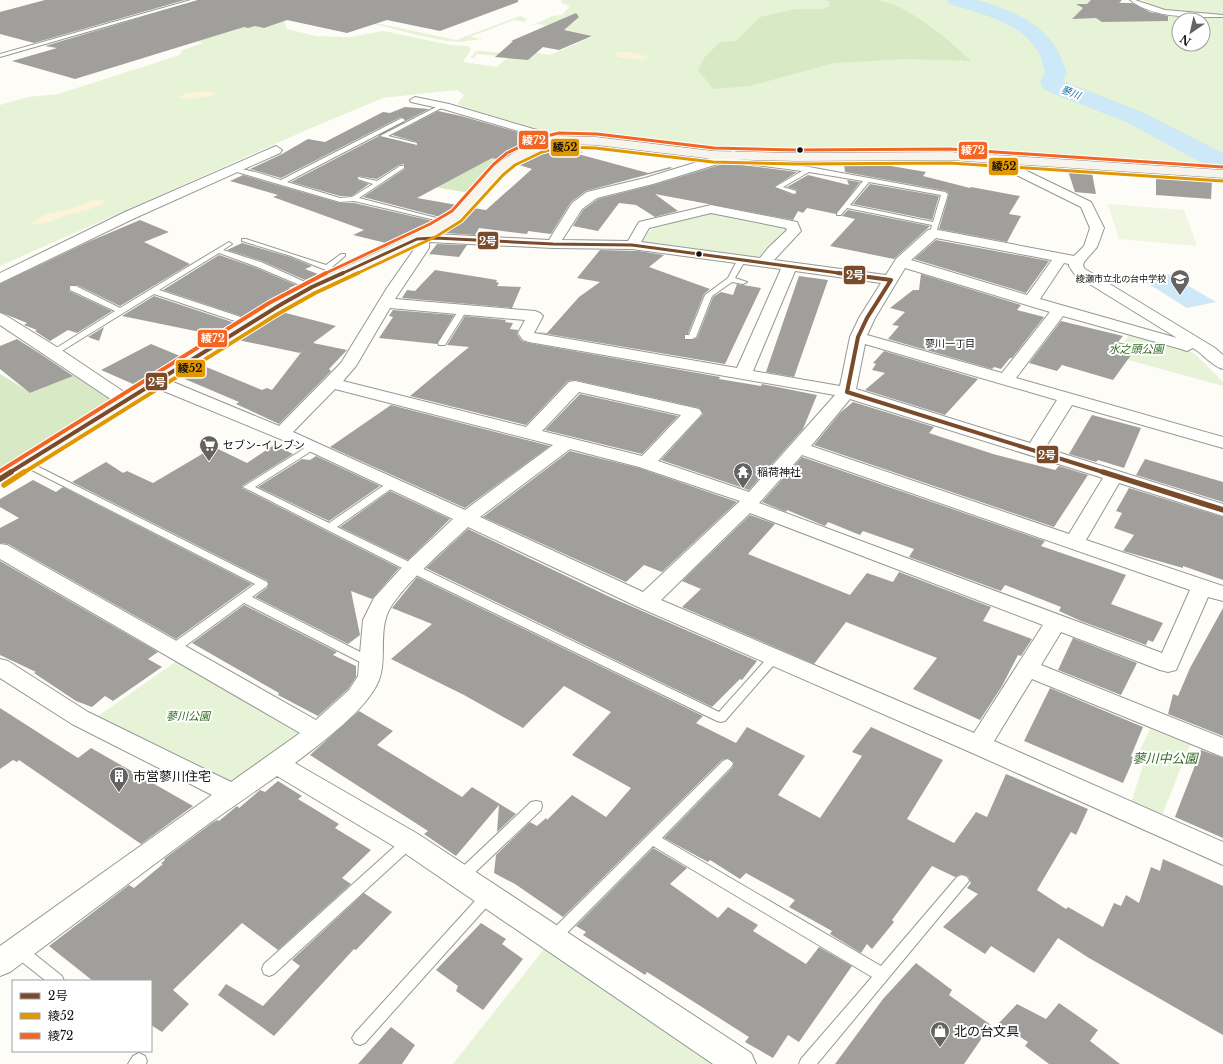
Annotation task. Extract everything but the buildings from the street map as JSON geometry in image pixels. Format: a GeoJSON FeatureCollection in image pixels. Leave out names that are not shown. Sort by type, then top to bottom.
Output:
{"type":"FeatureCollection","features":[{"type":"Feature","properties":{"kind":"street"},"geometry":{"type":"LineString","coordinates":[[415,100],[442,106],[560,140]]}},
{"type":"Feature","properties":{"kind":"street"},"geometry":{"type":"LineString","coordinates":[[0,479],[124,400],[312,287],[335,271],[417,239],[446,222],[464,208],[498,170],[511,159],[540,145],[560,140],[586,140],[733,156],[950,156],[1223,174]]}},
{"type":"Feature","properties":{"kind":"street"},"geometry":{"type":"LineString","coordinates":[[0,279],[130,215],[276,150]]}},
{"type":"Feature","properties":{"kind":"street"},"geometry":{"type":"LineString","coordinates":[[553,244],[577,206],[592,196],[649,181],[718,159],[733,156]]}},
{"type":"Feature","properties":{"kind":"street"},"geometry":{"type":"LineString","coordinates":[[992,158],[1086,205],[1097,228],[1090,247],[1077,261],[1076,266],[1080,272],[1208,351],[1223,364]]}},
{"type":"Feature","properties":{"kind":"street"},"geometry":{"type":"LineString","coordinates":[[632,245],[644,225],[711,209],[792,225],[794,231],[764,262]]}},
{"type":"Feature","properties":{"kind":"street"},"geometry":{"type":"LineString","coordinates":[[646,602],[749,502],[799,448],[847,392],[858,337],[867,318],[901,262],[934,228],[1077,261]]}},
{"type":"Feature","properties":{"kind":"street"},"geometry":{"type":"LineString","coordinates":[[417,239],[435,238],[553,244],[632,245],[891,280]]}},
{"type":"Feature","properties":{"kind":"street"},"geometry":{"type":"LineString","coordinates":[[282,433],[348,366],[402,276],[422,248],[422,243],[417,239]]}},
{"type":"Feature","properties":{"kind":"street"},"geometry":{"type":"LineString","coordinates":[[1030,302],[1061,257]]}},
{"type":"Feature","properties":{"kind":"street"},"geometry":{"type":"LineString","coordinates":[[901,262],[1030,302],[1208,351]]}},
{"type":"Feature","properties":{"kind":"street"},"geometry":{"type":"LineString","coordinates":[[743,374],[790,266]]}},
{"type":"Feature","properties":{"kind":"street"},"geometry":{"type":"LineString","coordinates":[[386,303],[535,316],[526,333],[528,337],[847,392],[1223,510]]}},
{"type":"Feature","properties":{"kind":"street"},"geometry":{"type":"LineString","coordinates":[[1006,379],[1060,310]]}},
{"type":"Feature","properties":{"kind":"street"},"geometry":{"type":"LineString","coordinates":[[0,318],[54,352],[124,400]]}},
{"type":"Feature","properties":{"kind":"street"},"geometry":{"type":"LineString","coordinates":[[858,337],[1223,442]]}},
{"type":"Feature","properties":{"kind":"street"},"geometry":{"type":"LineString","coordinates":[[155,381],[313,446],[646,602],[979,745],[1223,854]]}},
{"type":"Feature","properties":{"kind":"street"},"geometry":{"type":"LineString","coordinates":[[331,383],[646,463],[1056,623],[1168,664],[1202,587]]}},
{"type":"Feature","properties":{"kind":"street"},"geometry":{"type":"LineString","coordinates":[[530,433],[575,386],[693,413],[646,463]]}},
{"type":"Feature","properties":{"kind":"street"},"geometry":{"type":"LineString","coordinates":[[1034,451],[1068,397]]}},
{"type":"Feature","properties":{"kind":"street"},"geometry":{"type":"LineString","coordinates":[[9,957],[318,732],[356,696],[369,678],[374,620],[382,603],[412,569],[466,518],[568,442]]}},
{"type":"Feature","properties":{"kind":"street"},"geometry":{"type":"LineString","coordinates":[[799,448],[1223,594]]}},
{"type":"Feature","properties":{"kind":"street"},"geometry":{"type":"LineString","coordinates":[[1074,543],[1114,476]]}},
{"type":"Feature","properties":{"kind":"street"},"geometry":{"type":"LineString","coordinates":[[0,550],[318,732]]}},
{"type":"Feature","properties":{"kind":"street"},"geometry":{"type":"LineString","coordinates":[[979,745],[1056,623]]}},
{"type":"Feature","properties":{"kind":"street"},"geometry":{"type":"LineString","coordinates":[[0,667],[80,718],[233,794]]}},
{"type":"Feature","properties":{"kind":"street"},"geometry":{"type":"LineString","coordinates":[[1027,668],[1223,748]]}},
{"type":"Feature","properties":{"kind":"street"},"geometry":{"type":"LineString","coordinates":[[276,764],[409,842],[740,1064]]}},
{"type":"Feature","properties":{"kind":"lane"},"geometry":{"type":"LineString","coordinates":[[0,56],[196,0]]}},
{"type":"Feature","properties":{"kind":"lane"},"geometry":{"type":"LineString","coordinates":[[1132,0],[1144,6],[1160,10],[1223,16]]}},
{"type":"Feature","properties":{"kind":"lane"},"geometry":{"type":"LineString","coordinates":[[415,144],[383,136],[442,106]]}},
{"type":"Feature","properties":{"kind":"lane"},"geometry":{"type":"LineString","coordinates":[[282,182],[402,120]]}},
{"type":"Feature","properties":{"kind":"lane"},"geometry":{"type":"LineString","coordinates":[[718,159],[768,163],[809,169],[945,194],[934,228],[846,206]]}},
{"type":"Feature","properties":{"kind":"lane"},"geometry":{"type":"LineString","coordinates":[[354,199],[402,167]]}},
{"type":"Feature","properties":{"kind":"lane"},"geometry":{"type":"LineString","coordinates":[[794,192],[778,188],[809,169]]}},
{"type":"Feature","properties":{"kind":"lane"},"geometry":{"type":"LineString","coordinates":[[233,170],[247,172],[340,200],[354,199],[446,222]]}},
{"type":"Feature","properties":{"kind":"lane"},"geometry":{"type":"LineString","coordinates":[[360,178],[378,183]]}},
{"type":"Feature","properties":{"kind":"lane"},"geometry":{"type":"LineString","coordinates":[[839,214],[868,180]]}},
{"type":"Feature","properties":{"kind":"lane"},"geometry":{"type":"LineString","coordinates":[[244,240],[335,271]]}},
{"type":"Feature","properties":{"kind":"lane"},"geometry":{"type":"LineString","coordinates":[[54,352],[229,244]]}},
{"type":"Feature","properties":{"kind":"lane"},"geometry":{"type":"LineString","coordinates":[[218,251],[258,264],[312,287]]}},
{"type":"Feature","properties":{"kind":"lane"},"geometry":{"type":"LineString","coordinates":[[335,271],[330,265],[342,255]]}},
{"type":"Feature","properties":{"kind":"lane"},"geometry":{"type":"LineString","coordinates":[[688,337],[692,337],[709,295],[731,279],[742,260]]}},
{"type":"Feature","properties":{"kind":"lane"},"geometry":{"type":"LineString","coordinates":[[731,279],[743,282]]}},
{"type":"Feature","properties":{"kind":"lane"},"geometry":{"type":"LineString","coordinates":[[73,288],[120,311]]}},
{"type":"Feature","properties":{"kind":"lane"},"geometry":{"type":"LineString","coordinates":[[153,291],[250,323]]}},
{"type":"Feature","properties":{"kind":"lane"},"geometry":{"type":"LineString","coordinates":[[442,343],[463,310]]}},
{"type":"Feature","properties":{"kind":"lane"},"geometry":{"type":"LineString","coordinates":[[313,446],[248,487],[412,569],[721,718],[774,658]]}},
{"type":"Feature","properties":{"kind":"lane"},"geometry":{"type":"LineString","coordinates":[[25,463],[263,584],[173,649]]}},
{"type":"Feature","properties":{"kind":"lane"},"geometry":{"type":"LineString","coordinates":[[329,528],[392,484]]}},
{"type":"Feature","properties":{"kind":"lane"},"geometry":{"type":"LineString","coordinates":[[244,598],[370,662]]}},
{"type":"Feature","properties":{"kind":"lane"},"geometry":{"type":"LineString","coordinates":[[552,939],[727,764]]}},
{"type":"Feature","properties":{"kind":"lane"},"geometry":{"type":"LineString","coordinates":[[461,877],[536,806]]}},
{"type":"Feature","properties":{"kind":"lane"},"geometry":{"type":"LineString","coordinates":[[652,839],[882,974]]}},
{"type":"Feature","properties":{"kind":"lane"},"geometry":{"type":"LineString","coordinates":[[269,969],[409,842]]}},
{"type":"Feature","properties":{"kind":"lane"},"geometry":{"type":"LineString","coordinates":[[806,1064],[962,881]]}},
{"type":"Feature","properties":{"kind":"lane"},"geometry":{"type":"LineString","coordinates":[[360,1038],[488,896]]}},
{"type":"Feature","properties":{"kind":"lane"},"geometry":{"type":"LineString","coordinates":[[9,957],[55,980]]}},
{"type":"Feature","properties":{"kind":"green space"},"geometry":{"type":"Polygon","coordinates":[[[561,0],[1110,0],[1135,4],[1144,9],[1134,13],[1171,14],[1171,52],[1211,52],[1211,17],[1223,18],[1223,171],[1012,157],[722,152],[585,137],[558,136],[460,106],[458,103],[464,95],[456,90],[383,98],[311,128],[0,266],[0,105],[28,97],[58,94],[180,55],[182,50],[204,43],[172,36],[297,6],[456,40],[520,16],[527,19],[525,22],[514,20],[470,37],[482,39],[459,42],[416,35],[371,23],[326,16],[305,16],[284,21],[287,29],[316,36],[349,37],[384,31],[450,45],[468,46],[471,49],[463,62],[497,67],[508,57],[477,54],[474,58],[470,58],[476,51],[518,54],[539,53],[550,55],[594,36],[537,24],[528,27],[553,16],[562,15],[570,6],[562,3],[561,0]]]}},
{"type":"Feature","properties":{"kind":"green space"},"geometry":{"type":"Polygon","coordinates":[[[824,0],[877,0],[889,3],[915,16],[940,33],[971,61],[908,59],[834,63],[750,86],[713,89],[698,70],[704,58],[720,42],[736,41],[760,17],[796,9],[822,9],[830,6],[828,1],[824,0]]]}},
{"type":"Feature","properties":{"kind":"green space"},"geometry":{"type":"Polygon","coordinates":[[[1143,0],[1223,0],[1223,15],[1211,15],[1211,12],[1176,12],[1161,9],[1143,0]]]}},
{"type":"Feature","properties":{"kind":"green space"},"geometry":{"type":"Polygon","coordinates":[[[458,132],[522,148],[498,161],[469,193],[389,179],[458,132]]]}},
{"type":"Feature","properties":{"kind":"green space"},"geometry":{"type":"Polygon","coordinates":[[[1108,204],[1184,210],[1197,246],[1119,239],[1108,204]]]}},
{"type":"Feature","properties":{"kind":"green space"},"geometry":{"type":"Polygon","coordinates":[[[707,213],[716,213],[787,228],[788,230],[762,256],[757,257],[642,241],[647,234],[662,224],[707,213]]]}},
{"type":"Feature","properties":{"kind":"green space","name":"水之頭公園"},"geometry":{"type":"Polygon","coordinates":[[[1130,334],[1188,350],[1196,355],[1223,382],[1223,386],[1114,356],[1130,334]]]}},
{"type":"Feature","properties":{"kind":"green space"},"geometry":{"type":"Polygon","coordinates":[[[0,374],[31,393],[75,375],[110,398],[108,403],[0,471],[0,374]]]}},
{"type":"Feature","properties":{"kind":"green space","name":"蓼川公園"},"geometry":{"type":"Polygon","coordinates":[[[184,656],[318,732],[233,794],[88,723],[184,656]]]}},
{"type":"Feature","properties":{"kind":"green space","name":"蓼川中公園"},"geometry":{"type":"Polygon","coordinates":[[[1150,729],[1190,745],[1160,820],[1130,806],[1147,753],[1140,750],[1150,729]]]}},
{"type":"Feature","properties":{"kind":"green space"},"geometry":{"type":"Polygon","coordinates":[[[552,939],[734,1064],[453,1064],[552,939]]]}},
{"type":"Feature","properties":{"kind":"sand"},"geometry":{"type":"Polygon","coordinates":[[[616,53],[634,53],[649,57],[643,60],[618,57],[616,53]]]}},
{"type":"Feature","properties":{"kind":"sand"},"geometry":{"type":"Polygon","coordinates":[[[209,91],[214,93],[214,95],[193,99],[178,98],[186,93],[209,91]]]}},
{"type":"Feature","properties":{"kind":"sand"},"geometry":{"type":"Polygon","coordinates":[[[94,199],[106,201],[89,209],[47,222],[32,224],[40,217],[71,209],[94,199]]]}},
{"type":"Feature","properties":{"kind":"water"},"geometry":{"type":"Polygon","coordinates":[[[1168,274],[1216,302],[1187,308],[1141,279],[1168,274]]]}},
{"type":"Feature","properties":{"kind":"waterway","name":"蓼川"},"geometry":{"type":"LineString","coordinates":[[956,0],[1003,16],[1032,32],[1043,43],[1051,57],[1056,73],[1051,82],[1052,85],[1134,117],[1220,162]]}},
{"type":"Feature","properties":{"kind":"transit line","name":"綾72"},"geometry":{"type":"LineString","coordinates":[[0,471],[269,303],[309,281],[430,224],[452,211],[493,165],[507,153],[538,138],[559,133],[597,134],[714,148],[797,150],[950,149],[1223,167]]}},
{"type":"Feature","properties":{"kind":"transit line","name":"綾52"},"geometry":{"type":"LineString","coordinates":[[4,485],[276,315],[315,293],[437,236],[461,221],[503,175],[515,165],[542,152],[561,147],[595,148],[713,162],[797,164],[950,163],[1223,181]]}},
{"type":"Feature","properties":{"kind":"transit line","name":"2号"},"geometry":{"type":"LineString","coordinates":[[0,479],[280,305],[312,287],[417,239],[435,238],[553,244],[632,245],[891,280],[867,318],[858,337],[847,392],[1223,510]]}},
{"type":"Feature","properties":{"kind":"place","name":"綾瀬市立北の台中学校"},"geometry":{"type":"Point","coordinates":[1180,296]}},
{"type":"Feature","properties":{"kind":"place","name":"セブン-イレブン"},"geometry":{"type":"Point","coordinates":[209,462]}},
{"type":"Feature","properties":{"kind":"place","name":"稲荷神社"},"geometry":{"type":"Point","coordinates":[743,489]}},
{"type":"Feature","properties":{"kind":"place","name":"市営蓼川住宅"},"geometry":{"type":"Point","coordinates":[119,793]}},
{"type":"Feature","properties":{"kind":"place","name":"北の台文具"},"geometry":{"type":"Point","coordinates":[940,1048]}},
{"type":"Feature","properties":{"kind":"district","name":"蓼川一丁目"},"geometry":{"type":"Point","coordinates":[950,343]}}]}
